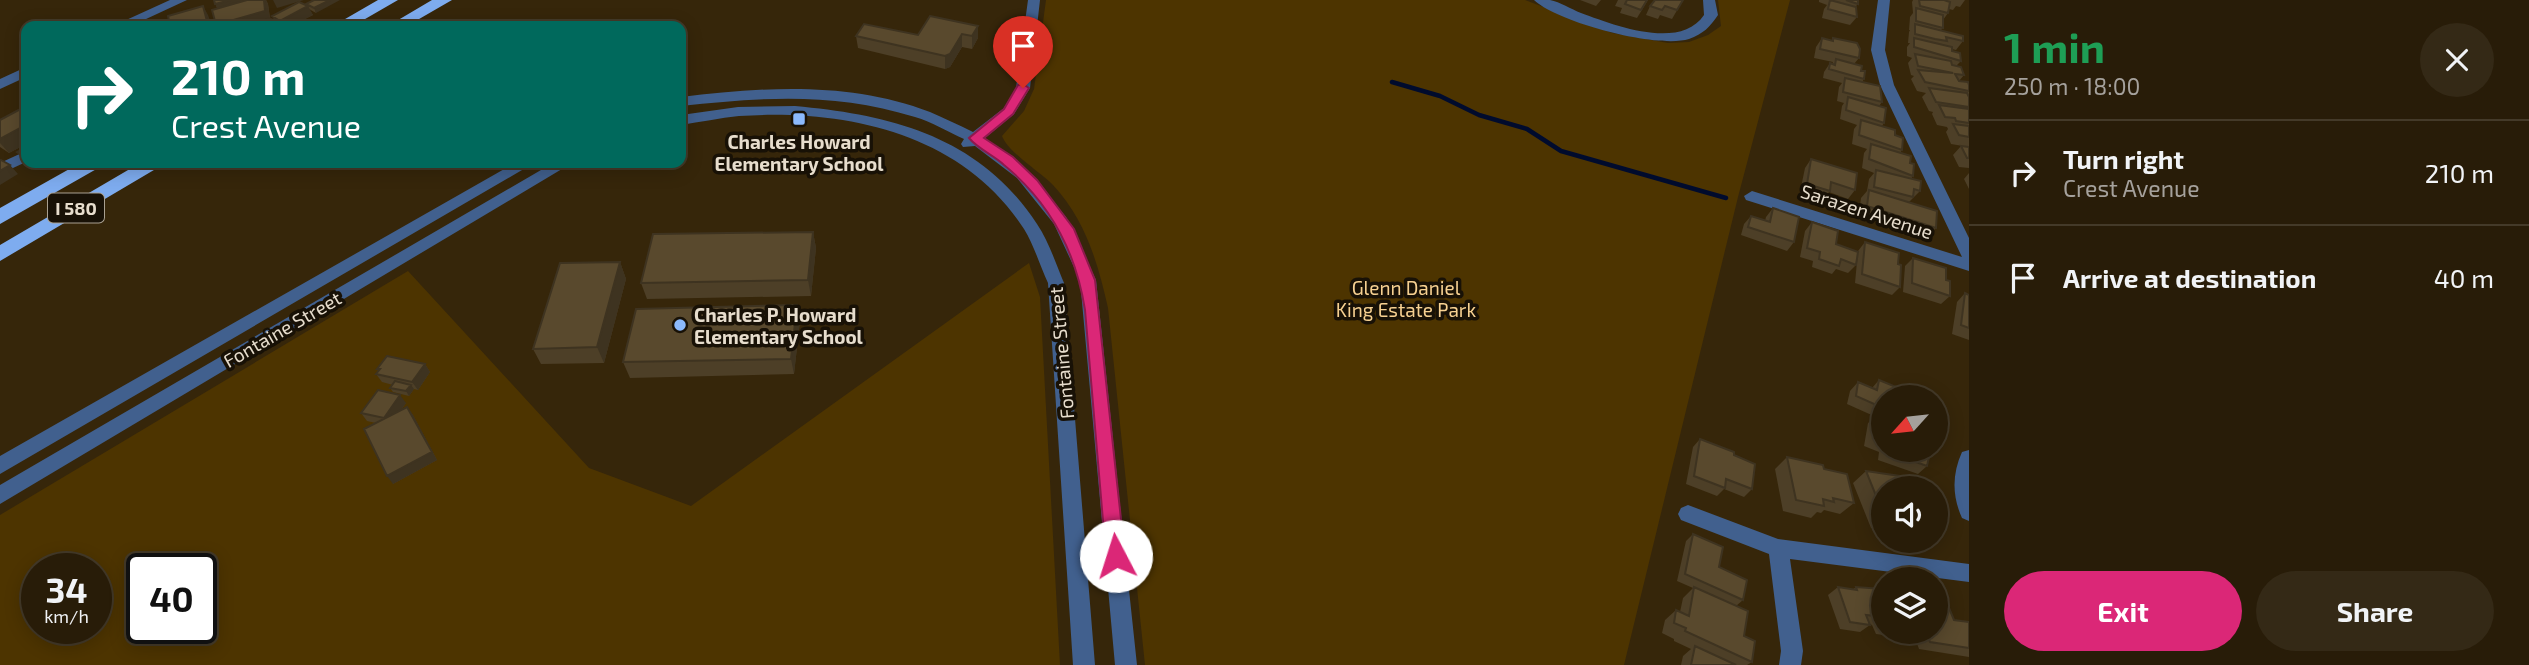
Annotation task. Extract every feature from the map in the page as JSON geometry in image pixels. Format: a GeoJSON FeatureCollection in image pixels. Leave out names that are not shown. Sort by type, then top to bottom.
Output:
{"type":"FeatureCollection","features":[{"type":"Feature","properties":{"kind":"highway"},"geometry":{"type":"LineString","coordinates":[[350,21],[390,0]]}},
{"type":"Feature","properties":{"kind":"highway"},"geometry":{"type":"LineString","coordinates":[[405,21],[443,0]]}},
{"type":"Feature","properties":{"kind":"highway","name":"I 580"},"geometry":{"type":"LineString","coordinates":[[0,217],[85,168]]}},
{"type":"Feature","properties":{"kind":"highway","name":"I 580"},"geometry":{"type":"LineString","coordinates":[[0,254],[145,168]]}},
{"type":"Feature","properties":{"kind":"street"},"geometry":{"type":"LineString","coordinates":[[132,21],[181,0]]}},
{"type":"Feature","properties":{"kind":"street"},"geometry":{"type":"LineString","coordinates":[[957,153],[1009,111],[1023,88],[1034,0]]}},
{"type":"Feature","properties":{"kind":"street"},"geometry":{"type":"LineString","coordinates":[[1541,0],[1613,28],[1646,36],[1678,37],[1700,29],[1711,15],[1709,0]]}},
{"type":"Feature","properties":{"kind":"street"},"geometry":{"type":"LineString","coordinates":[[1884,0],[1878,50],[1887,85],[1969,255]]}},
{"type":"Feature","properties":{"kind":"street"},"geometry":{"type":"LineString","coordinates":[[0,85],[21,74]]}},
{"type":"Feature","properties":{"kind":"street","name":"Fontaine Street"},"geometry":{"type":"LineString","coordinates":[[686,101],[760,92],[850,96],[917,112],[975,138],[1008,160],[1052,206],[1079,253],[1088,280],[1126,665]]}},
{"type":"Feature","properties":{"kind":"street","name":"Fontaine Street"},"geometry":{"type":"LineString","coordinates":[[686,119],[775,109],[840,113],[903,128],[957,153],[986,174],[1017,205],[1038,237],[1056,283],[1084,665]]}},
{"type":"Feature","properties":{"kind":"street"},"geometry":{"type":"LineString","coordinates":[[0,169],[21,158]]}},
{"type":"Feature","properties":{"kind":"street","name":"Fontaine Street"},"geometry":{"type":"LineString","coordinates":[[0,466],[517,168]]}},
{"type":"Feature","properties":{"kind":"street","name":"Fontaine Street"},"geometry":{"type":"LineString","coordinates":[[0,495],[556,168]]}},
{"type":"Feature","properties":{"kind":"street","name":"Sarazen Avenue"},"geometry":{"type":"LineString","coordinates":[[1752,195],[1969,265]]}},
{"type":"Feature","properties":{"kind":"street"},"geometry":{"type":"LineString","coordinates":[[1969,458],[1965,465],[1964,500],[1969,512]]}},
{"type":"Feature","properties":{"kind":"street"},"geometry":{"type":"LineString","coordinates":[[1688,514],[1778,548],[1969,573]]}},
{"type":"Feature","properties":{"kind":"street"},"geometry":{"type":"LineString","coordinates":[[1778,548],[1792,652],[1790,665]]}},
{"type":"Feature","properties":{"kind":"green space","name":"Glenn Daniel King Estate Park"},"geometry":{"type":"Polygon","coordinates":[[[1046,0],[1525,0],[1612,33],[1668,43],[1689,42],[1708,35],[1721,26],[1718,0],[1790,0],[1738,197],[1624,665],[1145,665],[1108,308],[1100,275],[1089,242],[1074,212],[1053,185],[1011,149],[1002,136],[1024,111],[1034,89],[1046,0]]]}},
{"type":"Feature","properties":{"kind":"green space"},"geometry":{"type":"Polygon","coordinates":[[[1029,263],[1040,297],[1060,665],[0,665],[0,515],[408,271],[589,468],[691,506],[1029,263]]]}},
{"type":"Feature","properties":{"kind":"building"},"geometry":{"type":"Polygon","coordinates":[[[214,0],[231,0],[215,4],[214,0]]]}},
{"type":"Feature","properties":{"kind":"building"},"geometry":{"type":"Polygon","coordinates":[[[247,0],[264,0],[265,11],[230,21],[215,21],[212,10],[247,0]]]}},
{"type":"Feature","properties":{"kind":"building"},"geometry":{"type":"Polygon","coordinates":[[[314,0],[330,0],[314,8],[306,4],[314,0]]]}},
{"type":"Feature","properties":{"kind":"building"},"geometry":{"type":"Polygon","coordinates":[[[1627,0],[1647,0],[1641,10],[1625,4],[1627,0]]]}},
{"type":"Feature","properties":{"kind":"building"},"geometry":{"type":"Polygon","coordinates":[[[1655,0],[1683,0],[1677,10],[1665,6],[1662,10],[1650,6],[1655,0]]]}},
{"type":"Feature","properties":{"kind":"building"},"geometry":{"type":"Polygon","coordinates":[[[1830,0],[1856,7],[1857,17],[1828,9],[1830,0]]]}},
{"type":"Feature","properties":{"kind":"building"},"geometry":{"type":"Polygon","coordinates":[[[1919,0],[1950,2],[1948,13],[1920,6],[1919,0]]]}},
{"type":"Feature","properties":{"kind":"building"},"geometry":{"type":"Polygon","coordinates":[[[299,2],[308,6],[280,21],[272,16],[299,2]]]}},
{"type":"Feature","properties":{"kind":"building"},"geometry":{"type":"Polygon","coordinates":[[[203,6],[207,21],[169,21],[168,16],[203,6]]]}},
{"type":"Feature","properties":{"kind":"building"},"geometry":{"type":"Polygon","coordinates":[[[1916,8],[1943,15],[1943,28],[1916,21],[1916,8]]]}},
{"type":"Feature","properties":{"kind":"building"},"geometry":{"type":"Polygon","coordinates":[[[930,16],[978,26],[972,36],[962,34],[950,54],[945,56],[856,36],[864,24],[918,35],[930,16]]]}},
{"type":"Feature","properties":{"kind":"building"},"geometry":{"type":"Polygon","coordinates":[[[1915,24],[1963,36],[1963,41],[1946,37],[1947,41],[1915,34],[1915,24]]]}},
{"type":"Feature","properties":{"kind":"building"},"geometry":{"type":"Polygon","coordinates":[[[1822,38],[1857,43],[1860,49],[1859,58],[1820,49],[1822,38]]]}},
{"type":"Feature","properties":{"kind":"building"},"geometry":{"type":"Polygon","coordinates":[[[1914,38],[1952,47],[1952,51],[1960,53],[1961,61],[1914,47],[1914,38]]]}},
{"type":"Feature","properties":{"kind":"building"},"geometry":{"type":"Polygon","coordinates":[[[1915,54],[1951,61],[1952,65],[1961,67],[1964,75],[1955,74],[1959,81],[1968,82],[1969,91],[1925,82],[1918,70],[1953,73],[1918,66],[1915,54]]]}},
{"type":"Feature","properties":{"kind":"building"},"geometry":{"type":"Polygon","coordinates":[[[1836,59],[1862,66],[1861,71],[1865,71],[1864,79],[1829,69],[1830,63],[1835,65],[1836,59]]]}},
{"type":"Feature","properties":{"kind":"building"},"geometry":{"type":"Polygon","coordinates":[[[1845,78],[1880,86],[1882,102],[1843,92],[1845,78]]]}},
{"type":"Feature","properties":{"kind":"building"},"geometry":{"type":"Polygon","coordinates":[[[1929,88],[1967,93],[1969,107],[1936,102],[1929,88]]]}},
{"type":"Feature","properties":{"kind":"building"},"geometry":{"type":"Polygon","coordinates":[[[1848,97],[1886,108],[1884,123],[1846,110],[1848,97]]]}},
{"type":"Feature","properties":{"kind":"building"},"geometry":{"type":"Polygon","coordinates":[[[1939,105],[1969,109],[1969,123],[1945,117],[1939,105]]]}},
{"type":"Feature","properties":{"kind":"building"},"geometry":{"type":"Polygon","coordinates":[[[21,109],[21,128],[0,139],[0,120],[21,109]]]}},
{"type":"Feature","properties":{"kind":"building"},"geometry":{"type":"Polygon","coordinates":[[[1861,120],[1895,130],[1895,135],[1903,138],[1902,150],[1859,135],[1861,120]]]}},
{"type":"Feature","properties":{"kind":"building"},"geometry":{"type":"Polygon","coordinates":[[[1953,124],[1969,126],[1969,137],[1959,135],[1953,124]]]}},
{"type":"Feature","properties":{"kind":"building"},"geometry":{"type":"Polygon","coordinates":[[[1871,144],[1911,156],[1910,163],[1914,164],[1913,176],[1869,159],[1871,144]]]}},
{"type":"Feature","properties":{"kind":"building"},"geometry":{"type":"Polygon","coordinates":[[[1961,146],[1969,147],[1969,158],[1967,158],[1961,146]]]}},
{"type":"Feature","properties":{"kind":"building"},"geometry":{"type":"Polygon","coordinates":[[[1811,159],[1857,173],[1855,190],[1831,182],[1830,191],[1807,184],[1811,159]]]}},
{"type":"Feature","properties":{"kind":"building"},"geometry":{"type":"Polygon","coordinates":[[[0,161],[10,165],[0,171],[0,161]]]}},
{"type":"Feature","properties":{"kind":"building"},"geometry":{"type":"Polygon","coordinates":[[[1876,170],[1921,181],[1920,191],[1914,189],[1913,197],[1874,187],[1876,170]]]}},
{"type":"Feature","properties":{"kind":"building"},"geometry":{"type":"Polygon","coordinates":[[[1869,190],[1937,211],[1936,228],[1867,206],[1869,190]]]}},
{"type":"Feature","properties":{"kind":"building"},"geometry":{"type":"Polygon","coordinates":[[[1773,208],[1799,217],[1794,242],[1748,227],[1751,216],[1770,222],[1773,208]]]}},
{"type":"Feature","properties":{"kind":"building"},"geometry":{"type":"Polygon","coordinates":[[[1812,222],[1838,231],[1836,244],[1858,252],[1856,265],[1841,259],[1839,266],[1819,259],[1820,252],[1807,248],[1812,222]]]}},
{"type":"Feature","properties":{"kind":"building"},"geometry":{"type":"Polygon","coordinates":[[[813,232],[808,280],[641,283],[653,234],[813,232]]]}},
{"type":"Feature","properties":{"kind":"building"},"geometry":{"type":"Polygon","coordinates":[[[1865,242],[1899,253],[1900,287],[1862,274],[1865,242]]]}},
{"type":"Feature","properties":{"kind":"building"},"geometry":{"type":"Polygon","coordinates":[[[1913,258],[1946,268],[1946,280],[1950,281],[1950,296],[1912,283],[1913,258]]]}},
{"type":"Feature","properties":{"kind":"building"},"geometry":{"type":"Polygon","coordinates":[[[620,262],[597,347],[533,349],[560,263],[620,262]]]}},
{"type":"Feature","properties":{"kind":"building"},"geometry":{"type":"Polygon","coordinates":[[[1965,293],[1969,295],[1969,328],[1961,325],[1965,293]]]}},
{"type":"Feature","properties":{"kind":"building"},"geometry":{"type":"Polygon","coordinates":[[[797,305],[791,359],[623,362],[636,309],[797,305]]]}},
{"type":"Feature","properties":{"kind":"building"},"geometry":{"type":"Polygon","coordinates":[[[387,356],[425,364],[412,382],[376,374],[387,356]]]}},
{"type":"Feature","properties":{"kind":"building"},"geometry":{"type":"Polygon","coordinates":[[[1879,380],[1891,385],[1878,385],[1879,380]]]}},
{"type":"Feature","properties":{"kind":"building"},"geometry":{"type":"Polygon","coordinates":[[[395,381],[411,385],[406,391],[390,388],[395,381]]]}},
{"type":"Feature","properties":{"kind":"building"},"geometry":{"type":"Polygon","coordinates":[[[1858,382],[1871,387],[1871,403],[1856,396],[1858,382]]]}},
{"type":"Feature","properties":{"kind":"building"},"geometry":{"type":"Polygon","coordinates":[[[378,390],[400,395],[384,418],[361,413],[378,390]]]}},
{"type":"Feature","properties":{"kind":"building"},"geometry":{"type":"Polygon","coordinates":[[[407,407],[432,452],[387,476],[364,429],[407,407]]]}},
{"type":"Feature","properties":{"kind":"building"},"geometry":{"type":"Polygon","coordinates":[[[1700,439],[1734,452],[1734,455],[1755,464],[1752,489],[1726,479],[1725,488],[1694,476],[1700,439]]]}},
{"type":"Feature","properties":{"kind":"building"},"geometry":{"type":"Polygon","coordinates":[[[1787,457],[1823,465],[1824,469],[1847,474],[1854,503],[1833,498],[1834,502],[1823,499],[1824,506],[1796,500],[1787,457]]]}},
{"type":"Feature","properties":{"kind":"building"},"geometry":{"type":"Polygon","coordinates":[[[1866,471],[1900,476],[1871,476],[1871,483],[1866,471]]]}},
{"type":"Feature","properties":{"kind":"building"},"geometry":{"type":"Polygon","coordinates":[[[1693,534],[1723,547],[1719,567],[1747,580],[1743,600],[1685,574],[1693,534]]]}},
{"type":"Feature","properties":{"kind":"building"},"geometry":{"type":"Polygon","coordinates":[[[1694,587],[1748,611],[1744,636],[1755,641],[1752,662],[1685,631],[1686,628],[1674,623],[1676,610],[1689,616],[1694,587]]]}},
{"type":"Feature","properties":{"kind":"building"},"geometry":{"type":"Polygon","coordinates":[[[1838,587],[1857,590],[1856,587],[1871,588],[1871,616],[1866,615],[1870,625],[1850,622],[1838,587]]]}},
{"type":"Feature","properties":{"kind":"building"},"geometry":{"type":"Polygon","coordinates":[[[1948,606],[1954,620],[1969,622],[1969,648],[1943,644],[1948,644],[1948,606]]]}},
{"type":"Feature","properties":{"kind":"building"},"geometry":{"type":"Polygon","coordinates":[[[1695,646],[1736,665],[1691,665],[1695,646]]]}},
{"type":"Feature","properties":{"kind":"waterway"},"geometry":{"type":"LineString","coordinates":[[1392,82],[1440,96],[1479,115],[1527,129],[1561,151],[1726,198]]}},
{"type":"Feature","properties":{"kind":"place","name":"Charles Howard Elementary School"},"geometry":{"type":"Point","coordinates":[799,119]}},
{"type":"Feature","properties":{"kind":"place","name":"Charles P. Howard Elementary School"},"geometry":{"type":"Point","coordinates":[680,325]}},
{"type":"Feature","properties":{"kind":"route"},"geometry":{"type":"LineString","coordinates":[[1023,88],[1009,111],[975,138],[1008,160],[1032,183],[1052,206],[1079,253],[1088,280],[1092,310],[1116,556]]}}]}
